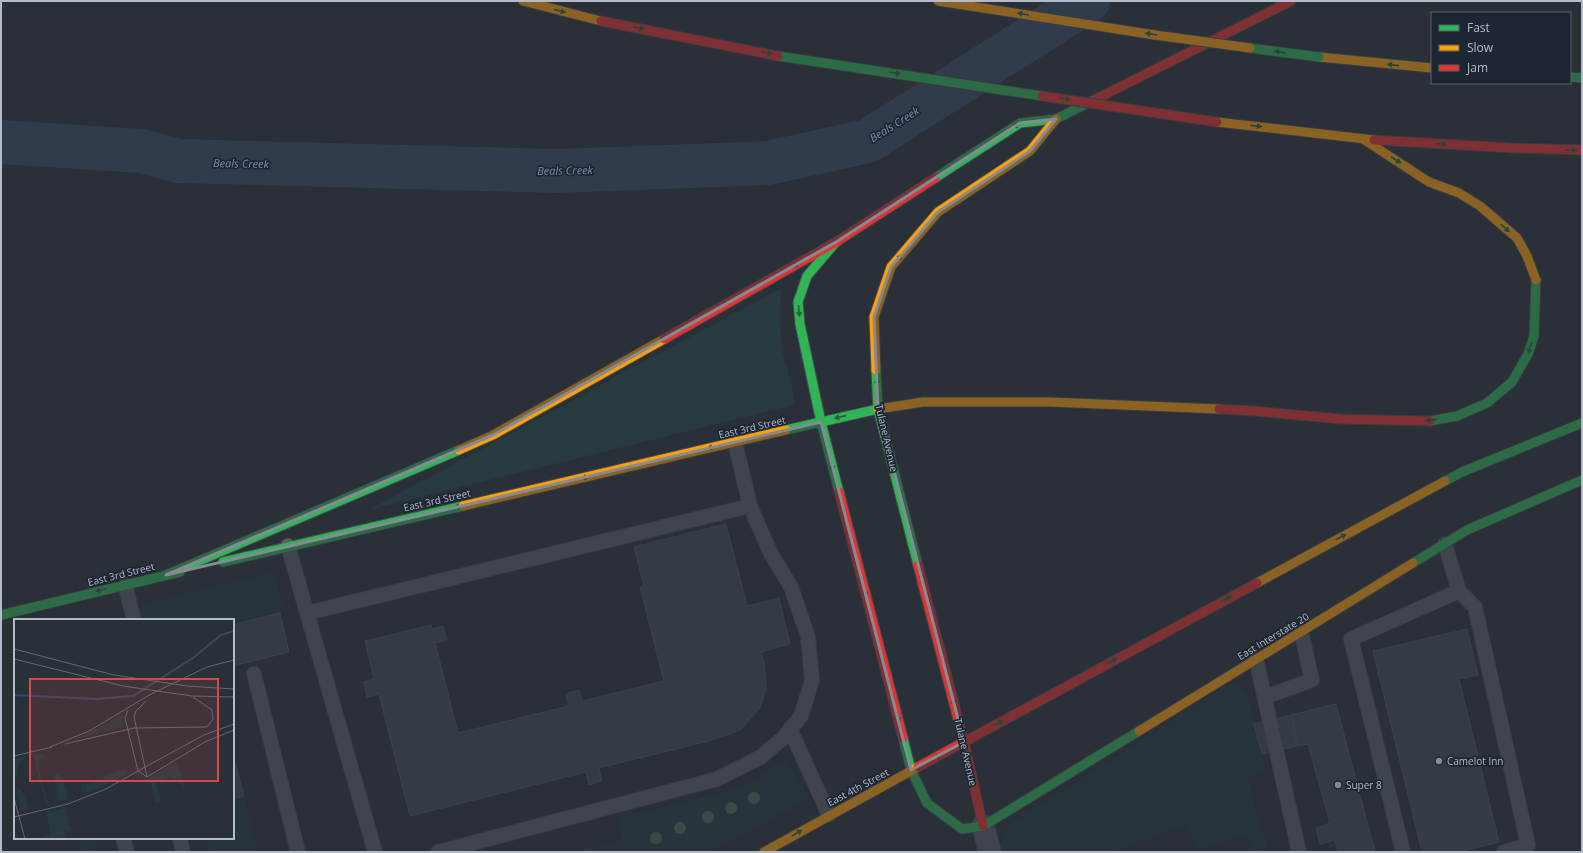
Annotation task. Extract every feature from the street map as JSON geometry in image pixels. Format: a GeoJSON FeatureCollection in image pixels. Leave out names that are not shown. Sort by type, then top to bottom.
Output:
{"type":"FeatureCollection","features":[{"type":"Feature","properties":{"kind":"main road"},"geometry":{"type":"LineString","coordinates":[[523,1],[601,21],[779,56],[1217,122],[1363,139],[1513,148],[1582,150]]}},
{"type":"Feature","properties":{"kind":"main road"},"geometry":{"type":"LineString","coordinates":[[938,1],[1155,35],[1319,57],[1431,68]]}},
{"type":"Feature","properties":{"kind":"main road"},"geometry":{"type":"LineString","coordinates":[[166,575],[493,435],[836,242],[1020,123],[1056,119],[1291,1]]}},
{"type":"Feature","properties":{"kind":"main road"},"geometry":{"type":"LineString","coordinates":[[1571,77],[1582,78]]}},
{"type":"Feature","properties":{"kind":"main road","name":"Tulane Avenue"},"geometry":{"type":"LineString","coordinates":[[983,826],[964,742],[878,409],[874,317],[891,267],[938,212],[1030,151],[1056,119]]}},
{"type":"Feature","properties":{"kind":"main road","name":"East 3rd Street"},"geometry":{"type":"LineString","coordinates":[[1,615],[288,546],[821,422],[878,409],[923,402],[1050,402],[1254,412],[1341,419],[1428,420],[1457,416],[1487,403],[1512,382],[1528,354],[1534,336],[1536,281],[1527,256],[1517,238],[1480,206],[1459,193],[1429,182],[1363,139]]}},
{"type":"Feature","properties":{"kind":"main road"},"geometry":{"type":"LineString","coordinates":[[836,242],[807,276],[798,302],[800,324],[821,422],[911,770],[927,803],[962,829],[983,826]]}},
{"type":"Feature","properties":{"kind":"main road","name":"East 4th Street"},"geometry":{"type":"LineString","coordinates":[[764,852],[911,770],[1462,472],[1582,423]]}},
{"type":"Feature","properties":{"kind":"main road","name":"East Interstate 20"},"geometry":{"type":"LineString","coordinates":[[983,826],[1467,530],[1582,480]]}},
{"type":"Feature","properties":{"kind":"street","name":"Tulane Avenue"},"geometry":{"type":"LineString","coordinates":[[983,826],[990,852]]}},
{"type":"Feature","properties":{"kind":"lane"},"geometry":{"type":"LineString","coordinates":[[438,852],[717,778],[761,757],[784,737],[801,716],[812,681],[808,637],[791,587],[771,554],[750,506],[735,442]]}},
{"type":"Feature","properties":{"kind":"lane"},"geometry":{"type":"LineString","coordinates":[[307,613],[750,506]]}},
{"type":"Feature","properties":{"kind":"lane"},"geometry":{"type":"LineString","coordinates":[[1445,544],[1458,591],[1475,607],[1528,845],[1504,852]]}},
{"type":"Feature","properties":{"kind":"lane"},"geometry":{"type":"LineString","coordinates":[[288,546],[375,852]]}},
{"type":"Feature","properties":{"kind":"lane"},"geometry":{"type":"LineString","coordinates":[[125,585],[134,619]]}},
{"type":"Feature","properties":{"kind":"lane"},"geometry":{"type":"LineString","coordinates":[[1403,852],[1351,639],[1458,591]]}},
{"type":"Feature","properties":{"kind":"lane"},"geometry":{"type":"LineString","coordinates":[[1265,697],[1312,680],[1301,631]]}},
{"type":"Feature","properties":{"kind":"lane"},"geometry":{"type":"LineString","coordinates":[[1256,659],[1299,852]]}},
{"type":"Feature","properties":{"kind":"lane"},"geometry":{"type":"LineString","coordinates":[[254,674],[298,852]]}},
{"type":"Feature","properties":{"kind":"lane"},"geometry":{"type":"LineString","coordinates":[[790,729],[829,815]]}},
{"type":"Feature","properties":{"kind":"lane"},"geometry":{"type":"LineString","coordinates":[[123,839],[127,852]]}},
{"type":"Feature","properties":{"kind":"lane"},"geometry":{"type":"LineString","coordinates":[[180,839],[183,852]]}},
{"type":"Feature","properties":{"kind":"highlighted area"},"geometry":{"type":"Polygon","coordinates":[[[1056,119],[1030,151],[938,212],[891,267],[874,317],[878,409],[964,742],[911,770],[821,422],[166,575],[493,435],[836,242],[1020,123],[1056,119]]]}},
{"type":"Feature","properties":{"kind":"green space"},"geometry":{"type":"Polygon","coordinates":[[[781,288],[781,345],[794,395],[794,402],[789,406],[368,510],[781,288]]]}},
{"type":"Feature","properties":{"kind":"green space"},"geometry":{"type":"Polygon","coordinates":[[[274,572],[285,612],[234,625],[234,619],[143,619],[139,613],[143,603],[274,572]]]}},
{"type":"Feature","properties":{"kind":"green space"},"geometry":{"type":"Polygon","coordinates":[[[1230,684],[1239,685],[1247,694],[1266,772],[1247,777],[1268,852],[1252,852],[1246,835],[1199,851],[1186,825],[1113,852],[1003,852],[1002,837],[1010,824],[1230,684]]]}},
{"type":"Feature","properties":{"kind":"green space"},"geometry":{"type":"Polygon","coordinates":[[[787,758],[809,799],[711,852],[576,852],[622,840],[617,818],[746,786],[787,758]]]}},
{"type":"Feature","properties":{"kind":"green space"},"geometry":{"type":"Polygon","coordinates":[[[244,796],[257,852],[210,852],[207,839],[234,839],[234,799],[244,796]]]}},
{"type":"Feature","properties":{"kind":"green space"},"geometry":{"type":"Polygon","coordinates":[[[79,839],[94,839],[98,852],[83,852],[79,839]]]}},
{"type":"Feature","properties":{"kind":"building"},"geometry":{"type":"Polygon","coordinates":[[[726,524],[747,606],[779,598],[790,644],[761,652],[764,663],[766,688],[760,708],[740,730],[712,740],[599,768],[602,781],[589,785],[586,772],[410,816],[379,694],[367,697],[364,682],[374,679],[365,641],[431,625],[432,629],[443,626],[447,640],[435,643],[458,733],[569,706],[566,694],[579,690],[582,701],[664,681],[640,587],[644,586],[634,547],[726,524]]]}},
{"type":"Feature","properties":{"kind":"building"},"geometry":{"type":"Polygon","coordinates":[[[280,613],[289,652],[234,666],[234,625],[280,613]]]}},
{"type":"Feature","properties":{"kind":"building","name":"Camelot Inn"},"geometry":{"type":"Polygon","coordinates":[[[1467,629],[1478,675],[1459,679],[1499,842],[1458,852],[1422,852],[1373,651],[1467,629]]]}},
{"type":"Feature","properties":{"kind":"building","name":"Super 8"},"geometry":{"type":"Polygon","coordinates":[[[1336,704],[1375,852],[1338,852],[1335,840],[1320,844],[1316,828],[1330,823],[1308,744],[1297,746],[1291,715],[1336,704]]]}},
{"type":"Feature","properties":{"kind":"building"},"geometry":{"type":"Polygon","coordinates":[[[1291,715],[1297,746],[1262,754],[1254,724],[1291,715]]]}},
{"type":"Feature","properties":{"kind":"building"},"geometry":{"type":"Polygon","coordinates":[[[234,758],[244,796],[234,799],[234,758]]]}},
{"type":"Feature","properties":{"kind":"waterway","name":"Beals Creek"},"geometry":{"type":"LineString","coordinates":[[1,142],[141,151],[179,161],[557,171],[768,163],[868,141],[1088,1]]}},
{"type":"Feature","properties":{"kind":"traffic: fast"},"geometry":{"type":"LineString","coordinates":[[1250,48],[1319,57]]}},
{"type":"Feature","properties":{"kind":"traffic: fast"},"geometry":{"type":"LineString","coordinates":[[778,56],[1042,96]]}},
{"type":"Feature","properties":{"kind":"traffic: fast"},"geometry":{"type":"LineString","coordinates":[[1571,77],[1582,78]]}},
{"type":"Feature","properties":{"kind":"traffic: fast"},"geometry":{"type":"LineString","coordinates":[[935,178],[1020,123],[1056,119],[1096,99]]}},
{"type":"Feature","properties":{"kind":"traffic: fast"},"geometry":{"type":"LineString","coordinates":[[836,242],[807,276],[798,302],[800,324],[821,422],[839,492]]}},
{"type":"Feature","properties":{"kind":"traffic: fast"},"geometry":{"type":"LineString","coordinates":[[1430,421],[1457,416],[1487,403],[1512,382],[1528,354],[1534,336],[1536,280]]}},
{"type":"Feature","properties":{"kind":"traffic: fast"},"geometry":{"type":"LineString","coordinates":[[876,370],[878,409],[918,565]]}},
{"type":"Feature","properties":{"kind":"traffic: fast"},"geometry":{"type":"LineString","coordinates":[[786,430],[878,409]]}},
{"type":"Feature","properties":{"kind":"traffic: fast"},"geometry":{"type":"LineString","coordinates":[[1445,481],[1462,472],[1582,423]]}},
{"type":"Feature","properties":{"kind":"traffic: fast"},"geometry":{"type":"LineString","coordinates":[[166,575],[459,450]]}},
{"type":"Feature","properties":{"kind":"traffic: fast"},"geometry":{"type":"LineString","coordinates":[[1413,563],[1467,530],[1582,480]]}},
{"type":"Feature","properties":{"kind":"traffic: fast"},"geometry":{"type":"LineString","coordinates":[[223,562],[463,506]]}},
{"type":"Feature","properties":{"kind":"traffic: fast"},"geometry":{"type":"LineString","coordinates":[[1,615],[180,572]]}},
{"type":"Feature","properties":{"kind":"traffic: fast"},"geometry":{"type":"LineString","coordinates":[[903,738],[911,770],[927,803],[962,829],[983,826],[1139,731]]}},
{"type":"Feature","properties":{"kind":"traffic: slow"},"geometry":{"type":"LineString","coordinates":[[523,1],[601,21]]}},
{"type":"Feature","properties":{"kind":"traffic: slow"},"geometry":{"type":"LineString","coordinates":[[938,1],[1155,35],[1250,48]]}},
{"type":"Feature","properties":{"kind":"traffic: slow"},"geometry":{"type":"LineString","coordinates":[[1319,57],[1431,68]]}},
{"type":"Feature","properties":{"kind":"traffic: slow"},"geometry":{"type":"LineString","coordinates":[[876,370],[874,317],[891,267],[938,212],[1030,151],[1056,119]]}},
{"type":"Feature","properties":{"kind":"traffic: slow"},"geometry":{"type":"LineString","coordinates":[[1217,122],[1374,140]]}},
{"type":"Feature","properties":{"kind":"traffic: slow"},"geometry":{"type":"LineString","coordinates":[[1363,139],[1429,182],[1459,193],[1480,206],[1517,238],[1527,256],[1536,280]]}},
{"type":"Feature","properties":{"kind":"traffic: slow"},"geometry":{"type":"LineString","coordinates":[[459,450],[493,435],[664,339]]}},
{"type":"Feature","properties":{"kind":"traffic: slow"},"geometry":{"type":"LineString","coordinates":[[878,409],[923,402],[1050,402],[1219,409]]}},
{"type":"Feature","properties":{"kind":"traffic: slow"},"geometry":{"type":"LineString","coordinates":[[463,506],[786,430]]}},
{"type":"Feature","properties":{"kind":"traffic: slow"},"geometry":{"type":"LineString","coordinates":[[1257,583],[1445,481]]}},
{"type":"Feature","properties":{"kind":"traffic: slow"},"geometry":{"type":"LineString","coordinates":[[1139,731],[1413,563]]}},
{"type":"Feature","properties":{"kind":"traffic: slow"},"geometry":{"type":"LineString","coordinates":[[764,852],[918,767]]}},
{"type":"Feature","properties":{"kind":"traffic: jam"},"geometry":{"type":"LineString","coordinates":[[1096,99],[1291,1]]}},
{"type":"Feature","properties":{"kind":"traffic: jam"},"geometry":{"type":"LineString","coordinates":[[601,21],[778,56]]}},
{"type":"Feature","properties":{"kind":"traffic: jam"},"geometry":{"type":"LineString","coordinates":[[1042,96],[1217,122]]}},
{"type":"Feature","properties":{"kind":"traffic: jam"},"geometry":{"type":"LineString","coordinates":[[1374,140],[1513,148],[1582,150]]}},
{"type":"Feature","properties":{"kind":"traffic: jam"},"geometry":{"type":"LineString","coordinates":[[664,339],[836,242],[935,178]]}},
{"type":"Feature","properties":{"kind":"traffic: jam"},"geometry":{"type":"LineString","coordinates":[[1219,409],[1341,419],[1430,421]]}},
{"type":"Feature","properties":{"kind":"traffic: jam"},"geometry":{"type":"LineString","coordinates":[[839,492],[903,738]]}},
{"type":"Feature","properties":{"kind":"traffic: jam"},"geometry":{"type":"LineString","coordinates":[[918,565],[964,742],[983,826]]}},
{"type":"Feature","properties":{"kind":"traffic: jam"},"geometry":{"type":"LineString","coordinates":[[964,742],[1257,583]]}},
{"type":"Feature","properties":{"kind":"traffic: jam"},"geometry":{"type":"LineString","coordinates":[[918,767],[964,742]]}},
{"type":"Feature","properties":{"kind":"place","name":"Camelot Inn"},"geometry":{"type":"Point","coordinates":[1439,761]}},
{"type":"Feature","properties":{"kind":"place","name":"Super 8"},"geometry":{"type":"Point","coordinates":[1338,785]}}]}
